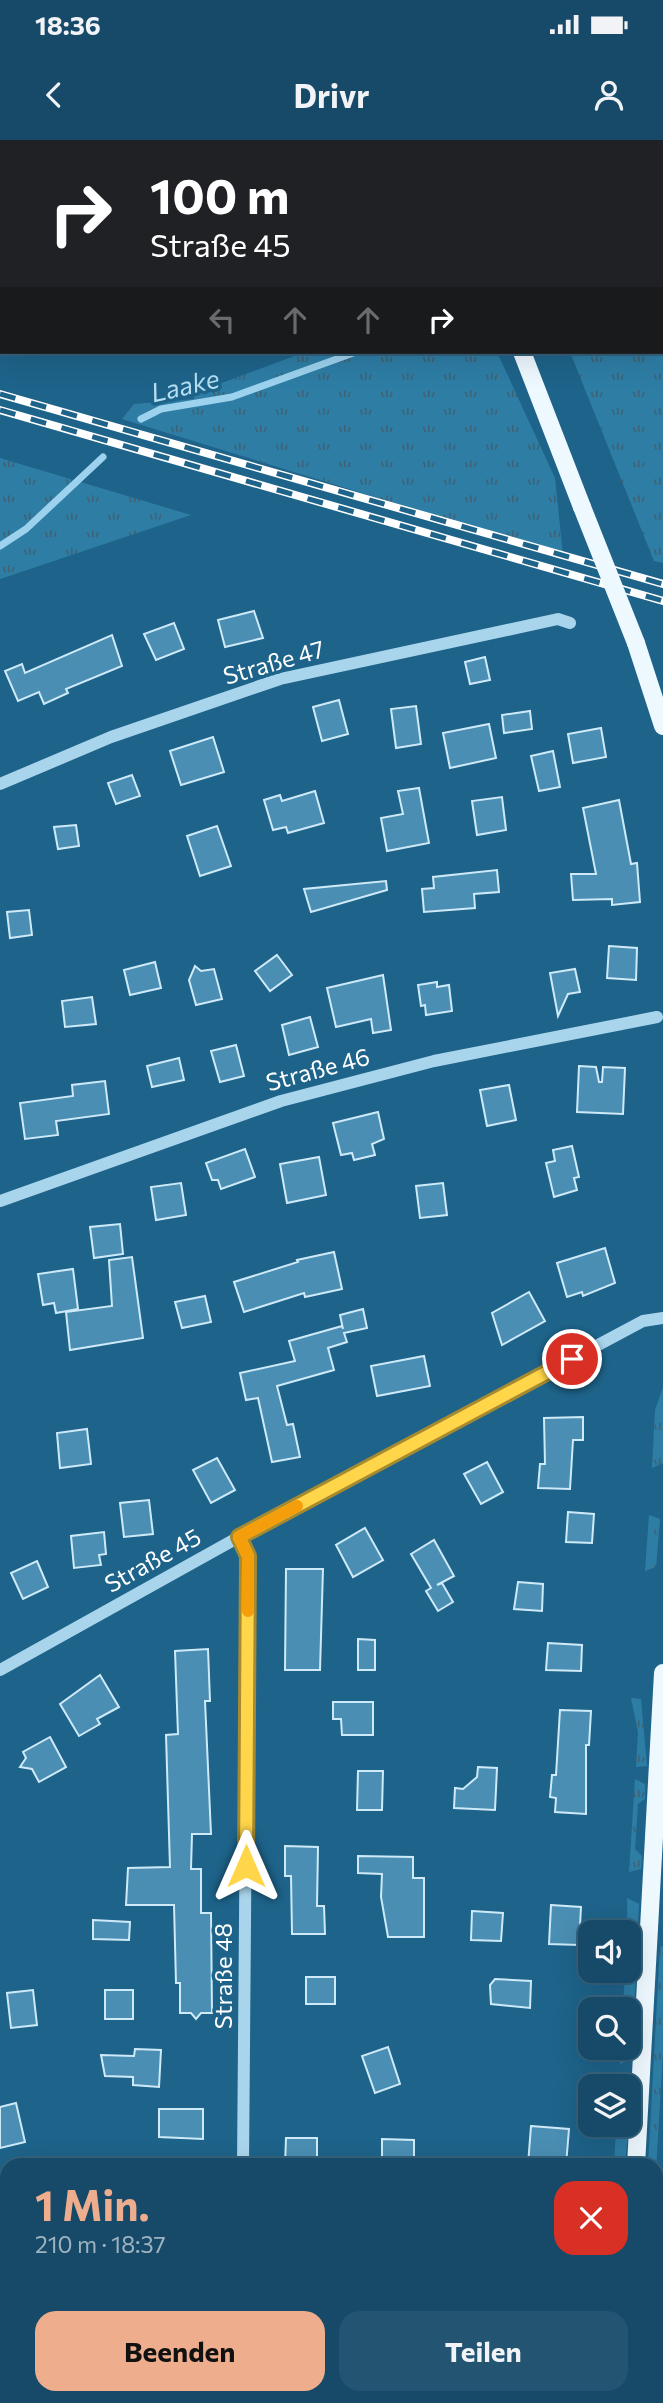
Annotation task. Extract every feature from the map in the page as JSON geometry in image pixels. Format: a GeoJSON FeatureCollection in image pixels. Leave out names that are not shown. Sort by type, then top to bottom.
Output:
{"type":"FeatureCollection","features":[{"type":"Feature","properties":{"kind":"main road"},"geometry":{"type":"LineString","coordinates":[[523,354],[636,643],[663,726]]}},
{"type":"Feature","properties":{"kind":"main road"},"geometry":{"type":"LineString","coordinates":[[636,2158],[663,1673]]}},
{"type":"Feature","properties":{"kind":"street","name":"Straße 47"},"geometry":{"type":"LineString","coordinates":[[0,784],[111,737],[280,679],[558,619],[570,623]]}},
{"type":"Feature","properties":{"kind":"street","name":"Straße 46"},"geometry":{"type":"LineString","coordinates":[[0,1201],[281,1101],[434,1061],[657,1017]]}},
{"type":"Feature","properties":{"kind":"street","name":"Straße 45"},"geometry":{"type":"LineString","coordinates":[[0,1670],[239,1537],[643,1321],[663,1318]]}},
{"type":"Feature","properties":{"kind":"street","name":"Straße 48"},"geometry":{"type":"LineString","coordinates":[[239,1537],[248,1556],[243,2158]]}},
{"type":"Feature","properties":{"kind":"green space"},"geometry":{"type":"Polygon","coordinates":[[[300,354],[498,354],[555,478],[563,555],[122,419],[134,404],[194,399],[195,393],[300,354]]]}},
{"type":"Feature","properties":{"kind":"green space"},"geometry":{"type":"Polygon","coordinates":[[[571,354],[663,354],[663,563],[654,561],[571,354]]]}},
{"type":"Feature","properties":{"kind":"green space"},"geometry":{"type":"Polygon","coordinates":[[[0,458],[191,515],[0,579],[0,458]]]}},
{"type":"Feature","properties":{"kind":"green space"},"geometry":{"type":"Polygon","coordinates":[[[663,1387],[663,1463],[652,1468],[655,1410],[663,1387]]]}},
{"type":"Feature","properties":{"kind":"green space"},"geometry":{"type":"Polygon","coordinates":[[[649,1515],[660,1519],[656,1567],[645,1571],[649,1515]]]}},
{"type":"Feature","properties":{"kind":"green space"},"geometry":{"type":"Polygon","coordinates":[[[631,1698],[641,1699],[647,1766],[636,1767],[638,1732],[631,1698]]]}},
{"type":"Feature","properties":{"kind":"green space"},"geometry":{"type":"Polygon","coordinates":[[[635,1779],[645,1784],[645,1799],[638,1804],[635,1849],[642,1856],[641,1869],[629,1872],[635,1779]]]}},
{"type":"Feature","properties":{"kind":"green space"},"geometry":{"type":"Polygon","coordinates":[[[627,1898],[639,1904],[638,1920],[627,1920],[627,1898]]]}},
{"type":"Feature","properties":{"kind":"green space"},"geometry":{"type":"Polygon","coordinates":[[[663,1946],[663,2052],[657,2158],[648,2158],[660,1947],[663,1946]]]}},
{"type":"Feature","properties":{"kind":"green space"},"geometry":{"type":"Polygon","coordinates":[[[624,1983],[636,1983],[635,1997],[624,1997],[624,1983]]]}},
{"type":"Feature","properties":{"kind":"green space"},"geometry":{"type":"Polygon","coordinates":[[[616,2137],[628,2137],[625,2158],[614,2158],[616,2137]]]}},
{"type":"Feature","properties":{"kind":"building"},"geometry":{"type":"Polygon","coordinates":[[[254,611],[263,638],[225,647],[218,620],[254,611]]]}},
{"type":"Feature","properties":{"kind":"building"},"geometry":{"type":"Polygon","coordinates":[[[174,623],[184,649],[156,660],[144,634],[174,623]]]}},
{"type":"Feature","properties":{"kind":"building"},"geometry":{"type":"Polygon","coordinates":[[[112,635],[122,666],[66,689],[68,693],[44,704],[39,692],[18,701],[5,671],[22,664],[25,673],[112,635]]]}},
{"type":"Feature","properties":{"kind":"building"},"geometry":{"type":"Polygon","coordinates":[[[485,657],[490,680],[470,684],[465,662],[485,657]]]}},
{"type":"Feature","properties":{"kind":"building"},"geometry":{"type":"Polygon","coordinates":[[[339,700],[348,734],[322,741],[313,707],[339,700]]]}},
{"type":"Feature","properties":{"kind":"building"},"geometry":{"type":"Polygon","coordinates":[[[416,706],[421,744],[396,748],[391,709],[416,706]]]}},
{"type":"Feature","properties":{"kind":"building"},"geometry":{"type":"Polygon","coordinates":[[[530,711],[532,729],[504,733],[502,715],[530,711]]]}},
{"type":"Feature","properties":{"kind":"building"},"geometry":{"type":"Polygon","coordinates":[[[489,724],[496,758],[450,768],[443,733],[489,724]]]}},
{"type":"Feature","properties":{"kind":"building"},"geometry":{"type":"Polygon","coordinates":[[[601,728],[606,757],[573,763],[568,734],[601,728]]]}},
{"type":"Feature","properties":{"kind":"building"},"geometry":{"type":"Polygon","coordinates":[[[213,737],[224,772],[181,785],[170,751],[213,737]]]}},
{"type":"Feature","properties":{"kind":"building"},"geometry":{"type":"Polygon","coordinates":[[[553,751],[560,787],[539,791],[531,756],[553,751]]]}},
{"type":"Feature","properties":{"kind":"building"},"geometry":{"type":"Polygon","coordinates":[[[132,775],[140,796],[116,804],[108,783],[132,775]]]}},
{"type":"Feature","properties":{"kind":"building"},"geometry":{"type":"Polygon","coordinates":[[[419,788],[429,843],[387,851],[381,818],[403,814],[398,791],[419,788]]]}},
{"type":"Feature","properties":{"kind":"building"},"geometry":{"type":"Polygon","coordinates":[[[315,791],[324,823],[288,833],[286,827],[273,830],[264,800],[280,795],[282,801],[315,791]]]}},
{"type":"Feature","properties":{"kind":"building"},"geometry":{"type":"Polygon","coordinates":[[[502,797],[506,830],[477,835],[472,801],[502,797]]]}},
{"type":"Feature","properties":{"kind":"building"},"geometry":{"type":"Polygon","coordinates":[[[619,800],[631,864],[637,863],[640,902],[612,905],[612,899],[573,900],[571,874],[596,874],[583,808],[619,800]]]}},
{"type":"Feature","properties":{"kind":"building"},"geometry":{"type":"Polygon","coordinates":[[[76,825],[79,846],[58,849],[54,827],[76,825]]]}},
{"type":"Feature","properties":{"kind":"building"},"geometry":{"type":"Polygon","coordinates":[[[217,826],[231,866],[200,876],[187,836],[217,826]]]}},
{"type":"Feature","properties":{"kind":"building"},"geometry":{"type":"Polygon","coordinates":[[[497,870],[499,892],[474,894],[475,908],[424,912],[422,889],[434,888],[433,877],[497,870]]]}},
{"type":"Feature","properties":{"kind":"building"},"geometry":{"type":"Polygon","coordinates":[[[386,881],[387,890],[311,912],[304,889],[386,881]]]}},
{"type":"Feature","properties":{"kind":"building"},"geometry":{"type":"Polygon","coordinates":[[[29,910],[32,935],[10,938],[7,912],[29,910]]]}},
{"type":"Feature","properties":{"kind":"building"},"geometry":{"type":"Polygon","coordinates":[[[609,946],[637,948],[636,980],[607,978],[609,946]]]}},
{"type":"Feature","properties":{"kind":"building"},"geometry":{"type":"Polygon","coordinates":[[[277,955],[292,975],[270,991],[255,971],[277,955]]]}},
{"type":"Feature","properties":{"kind":"building"},"geometry":{"type":"Polygon","coordinates":[[[155,962],[161,988],[130,995],[124,970],[155,962]]]}},
{"type":"Feature","properties":{"kind":"building"},"geometry":{"type":"Polygon","coordinates":[[[195,966],[201,971],[214,969],[222,999],[196,1005],[189,980],[195,966]]]}},
{"type":"Feature","properties":{"kind":"building"},"geometry":{"type":"Polygon","coordinates":[[[575,969],[580,992],[568,994],[558,1016],[550,973],[575,969]]]}},
{"type":"Feature","properties":{"kind":"building"},"geometry":{"type":"Polygon","coordinates":[[[383,975],[391,1030],[373,1033],[371,1019],[336,1027],[327,988],[383,975]]]}},
{"type":"Feature","properties":{"kind":"building"},"geometry":{"type":"Polygon","coordinates":[[[437,982],[437,987],[449,985],[452,1011],[426,1015],[425,1005],[421,1006],[418,985],[437,982]]]}},
{"type":"Feature","properties":{"kind":"building"},"geometry":{"type":"Polygon","coordinates":[[[92,997],[96,1024],[65,1027],[62,1001],[92,997]]]}},
{"type":"Feature","properties":{"kind":"building"},"geometry":{"type":"Polygon","coordinates":[[[310,1017],[318,1047],[289,1055],[282,1025],[310,1017]]]}},
{"type":"Feature","properties":{"kind":"building"},"geometry":{"type":"Polygon","coordinates":[[[236,1045],[244,1076],[220,1082],[211,1051],[236,1045]]]}},
{"type":"Feature","properties":{"kind":"building"},"geometry":{"type":"Polygon","coordinates":[[[179,1058],[184,1080],[152,1087],[147,1066],[179,1058]]]}},
{"type":"Feature","properties":{"kind":"building"},"geometry":{"type":"Polygon","coordinates":[[[579,1066],[596,1067],[599,1082],[602,1082],[603,1067],[625,1068],[623,1114],[577,1112],[579,1066]]]}},
{"type":"Feature","properties":{"kind":"building"},"geometry":{"type":"Polygon","coordinates":[[[105,1081],[109,1114],[56,1121],[58,1135],[25,1139],[20,1103],[73,1096],[72,1085],[105,1081]]]}},
{"type":"Feature","properties":{"kind":"building"},"geometry":{"type":"Polygon","coordinates":[[[509,1085],[516,1120],[487,1126],[480,1090],[509,1085]]]}},
{"type":"Feature","properties":{"kind":"building"},"geometry":{"type":"Polygon","coordinates":[[[378,1112],[384,1139],[372,1144],[375,1155],[354,1160],[352,1153],[341,1155],[333,1123],[378,1112]]]}},
{"type":"Feature","properties":{"kind":"building"},"geometry":{"type":"Polygon","coordinates":[[[572,1146],[579,1177],[574,1178],[577,1190],[554,1197],[546,1163],[555,1161],[553,1150],[572,1146]]]}},
{"type":"Feature","properties":{"kind":"building"},"geometry":{"type":"Polygon","coordinates":[[[245,1149],[255,1177],[221,1189],[218,1180],[212,1180],[206,1163],[245,1149]]]}},
{"type":"Feature","properties":{"kind":"building"},"geometry":{"type":"Polygon","coordinates":[[[319,1157],[326,1195],[287,1203],[280,1164],[319,1157]]]}},
{"type":"Feature","properties":{"kind":"building"},"geometry":{"type":"Polygon","coordinates":[[[181,1183],[186,1215],[156,1220],[151,1187],[181,1183]]]}},
{"type":"Feature","properties":{"kind":"building"},"geometry":{"type":"Polygon","coordinates":[[[443,1183],[447,1215],[420,1218],[416,1186],[443,1183]]]}},
{"type":"Feature","properties":{"kind":"building"},"geometry":{"type":"Polygon","coordinates":[[[120,1224],[123,1254],[94,1258],[90,1227],[120,1224]]]}},
{"type":"Feature","properties":{"kind":"building"},"geometry":{"type":"Polygon","coordinates":[[[605,1248],[615,1283],[583,1296],[582,1292],[567,1297],[557,1263],[605,1248]]]}},
{"type":"Feature","properties":{"kind":"building"},"geometry":{"type":"Polygon","coordinates":[[[334,1252],[342,1289],[305,1297],[304,1293],[244,1312],[234,1282],[298,1262],[297,1260],[334,1252]]]}},
{"type":"Feature","properties":{"kind":"building"},"geometry":{"type":"Polygon","coordinates":[[[132,1257],[143,1338],[70,1350],[66,1312],[112,1306],[109,1260],[132,1257]]]}},
{"type":"Feature","properties":{"kind":"building"},"geometry":{"type":"Polygon","coordinates":[[[73,1269],[78,1309],[56,1313],[54,1303],[43,1305],[38,1274],[73,1269]]]}},
{"type":"Feature","properties":{"kind":"building"},"geometry":{"type":"Polygon","coordinates":[[[529,1292],[545,1321],[502,1345],[492,1313],[529,1292]]]}},
{"type":"Feature","properties":{"kind":"building"},"geometry":{"type":"Polygon","coordinates":[[[205,1296],[211,1322],[182,1328],[175,1302],[205,1296]]]}},
{"type":"Feature","properties":{"kind":"building"},"geometry":{"type":"Polygon","coordinates":[[[363,1309],[367,1328],[344,1333],[347,1342],[328,1348],[334,1370],[277,1386],[287,1425],[293,1424],[300,1457],[272,1462],[258,1398],[246,1400],[240,1373],[295,1361],[289,1341],[342,1326],[343,1329],[340,1315],[363,1309]]]}},
{"type":"Feature","properties":{"kind":"building"},"geometry":{"type":"Polygon","coordinates":[[[424,1356],[430,1386],[377,1396],[371,1366],[424,1356]]]}},
{"type":"Feature","properties":{"kind":"building"},"geometry":{"type":"Polygon","coordinates":[[[583,1417],[583,1440],[573,1440],[570,1489],[538,1488],[540,1464],[545,1464],[544,1418],[583,1417]]]}},
{"type":"Feature","properties":{"kind":"building"},"geometry":{"type":"Polygon","coordinates":[[[87,1429],[91,1464],[60,1468],[57,1433],[87,1429]]]}},
{"type":"Feature","properties":{"kind":"building"},"geometry":{"type":"Polygon","coordinates":[[[217,1458],[235,1490],[211,1503],[193,1470],[217,1458]]]}},
{"type":"Feature","properties":{"kind":"building"},"geometry":{"type":"Polygon","coordinates":[[[487,1462],[503,1492],[481,1504],[464,1474],[487,1462]]]}},
{"type":"Feature","properties":{"kind":"building"},"geometry":{"type":"Polygon","coordinates":[[[149,1500],[153,1534],[124,1537],[120,1503],[149,1500]]]}},
{"type":"Feature","properties":{"kind":"building"},"geometry":{"type":"Polygon","coordinates":[[[568,1512],[594,1514],[592,1543],[566,1542],[568,1512]]]}},
{"type":"Feature","properties":{"kind":"building"},"geometry":{"type":"Polygon","coordinates":[[[365,1528],[383,1560],[353,1577],[336,1545],[365,1528]]]}},
{"type":"Feature","properties":{"kind":"building"},"geometry":{"type":"Polygon","coordinates":[[[104,1532],[106,1554],[99,1555],[101,1565],[74,1568],[71,1536],[104,1532]]]}},
{"type":"Feature","properties":{"kind":"building"},"geometry":{"type":"Polygon","coordinates":[[[434,1540],[454,1576],[437,1585],[442,1583],[453,1602],[438,1611],[426,1591],[431,1588],[411,1554],[434,1540]]]}},
{"type":"Feature","properties":{"kind":"building"},"geometry":{"type":"Polygon","coordinates":[[[37,1561],[48,1587],[23,1599],[11,1573],[37,1561]]]}},
{"type":"Feature","properties":{"kind":"building"},"geometry":{"type":"Polygon","coordinates":[[[286,1569],[323,1569],[320,1670],[285,1670],[286,1569]]]}},
{"type":"Feature","properties":{"kind":"building"},"geometry":{"type":"Polygon","coordinates":[[[518,1582],[543,1584],[542,1611],[514,1609],[518,1582]]]}},
{"type":"Feature","properties":{"kind":"building"},"geometry":{"type":"Polygon","coordinates":[[[358,1639],[375,1640],[375,1670],[358,1670],[358,1639]]]}},
{"type":"Feature","properties":{"kind":"building"},"geometry":{"type":"Polygon","coordinates":[[[548,1643],[582,1645],[581,1671],[546,1670],[548,1643]]]}},
{"type":"Feature","properties":{"kind":"building"},"geometry":{"type":"Polygon","coordinates":[[[208,1649],[210,1701],[205,1701],[211,1834],[192,1834],[191,1869],[201,1869],[201,1913],[211,1913],[212,2013],[201,2013],[196,2019],[191,2013],[180,2013],[180,1983],[176,1983],[174,1905],[126,1905],[128,1868],[170,1867],[166,1735],[178,1734],[175,1651],[208,1649]]]}},
{"type":"Feature","properties":{"kind":"building"},"geometry":{"type":"Polygon","coordinates":[[[100,1675],[119,1707],[97,1719],[100,1724],[79,1736],[60,1704],[100,1675]]]}},
{"type":"Feature","properties":{"kind":"building"},"geometry":{"type":"Polygon","coordinates":[[[333,1702],[373,1702],[373,1735],[342,1735],[341,1719],[333,1719],[333,1702]]]}},
{"type":"Feature","properties":{"kind":"building"},"geometry":{"type":"Polygon","coordinates":[[[560,1710],[591,1711],[589,1745],[586,1745],[586,1814],[555,1812],[556,1798],[550,1797],[552,1775],[556,1775],[560,1710]]]}},
{"type":"Feature","properties":{"kind":"building"},"geometry":{"type":"Polygon","coordinates":[[[50,1737],[66,1767],[39,1782],[32,1769],[20,1767],[26,1758],[23,1752],[50,1737]]]}},
{"type":"Feature","properties":{"kind":"building"},"geometry":{"type":"Polygon","coordinates":[[[478,1767],[497,1768],[495,1810],[454,1808],[455,1788],[463,1789],[477,1777],[478,1767]]]}},
{"type":"Feature","properties":{"kind":"building"},"geometry":{"type":"Polygon","coordinates":[[[358,1771],[383,1771],[382,1810],[357,1810],[358,1771]]]}},
{"type":"Feature","properties":{"kind":"building"},"geometry":{"type":"Polygon","coordinates":[[[285,1846],[318,1847],[317,1906],[324,1906],[325,1934],[292,1934],[291,1876],[285,1876],[285,1846]]]}},
{"type":"Feature","properties":{"kind":"building"},"geometry":{"type":"Polygon","coordinates":[[[358,1856],[413,1857],[413,1878],[424,1878],[424,1937],[388,1937],[381,1897],[382,1874],[358,1873],[358,1856]]]}},
{"type":"Feature","properties":{"kind":"building"},"geometry":{"type":"Polygon","coordinates":[[[551,1905],[581,1907],[578,1945],[549,1944],[551,1905]]]}},
{"type":"Feature","properties":{"kind":"building"},"geometry":{"type":"Polygon","coordinates":[[[472,1911],[503,1913],[501,1941],[471,1940],[472,1911]]]}},
{"type":"Feature","properties":{"kind":"building"},"geometry":{"type":"Polygon","coordinates":[[[93,1920],[130,1922],[129,1940],[93,1939],[93,1920]]]}},
{"type":"Feature","properties":{"kind":"building"},"geometry":{"type":"Polygon","coordinates":[[[306,1977],[335,1977],[335,2004],[306,2004],[306,1977]]]}},
{"type":"Feature","properties":{"kind":"building"},"geometry":{"type":"Polygon","coordinates":[[[495,1979],[531,1981],[530,2008],[491,2004],[490,1985],[495,1979]]]}},
{"type":"Feature","properties":{"kind":"building"},"geometry":{"type":"Polygon","coordinates":[[[33,1990],[37,2025],[11,2028],[7,1993],[33,1990]]]}},
{"type":"Feature","properties":{"kind":"building"},"geometry":{"type":"Polygon","coordinates":[[[105,1990],[133,1990],[133,2019],[105,2019],[105,1990]]]}},
{"type":"Feature","properties":{"kind":"building"},"geometry":{"type":"Polygon","coordinates":[[[388,2047],[400,2084],[375,2093],[362,2056],[388,2047]]]}},
{"type":"Feature","properties":{"kind":"building"},"geometry":{"type":"Polygon","coordinates":[[[135,2049],[161,2050],[159,2087],[133,2085],[133,2077],[105,2076],[101,2055],[134,2056],[135,2049]]]}},
{"type":"Feature","properties":{"kind":"building"},"geometry":{"type":"Polygon","coordinates":[[[16,2103],[25,2142],[0,2148],[0,2107],[16,2103]]]}},
{"type":"Feature","properties":{"kind":"building"},"geometry":{"type":"Polygon","coordinates":[[[159,2109],[203,2109],[203,2139],[159,2137],[159,2109]]]}},
{"type":"Feature","properties":{"kind":"building"},"geometry":{"type":"Polygon","coordinates":[[[531,2126],[569,2129],[567,2158],[529,2158],[531,2126]]]}},
{"type":"Feature","properties":{"kind":"building"},"geometry":{"type":"Polygon","coordinates":[[[286,2138],[317,2138],[317,2158],[285,2158],[286,2138]]]}},
{"type":"Feature","properties":{"kind":"building"},"geometry":{"type":"Polygon","coordinates":[[[382,2139],[414,2140],[414,2158],[382,2158],[382,2139]]]}},
{"type":"Feature","properties":{"kind":"waterway","name":"Laake"},"geometry":{"type":"LineString","coordinates":[[141,419],[161,409],[232,397],[350,354]]}},
{"type":"Feature","properties":{"kind":"waterway","name":"Laake"},"geometry":{"type":"LineString","coordinates":[[0,546],[26,529],[103,457]]}},
{"type":"Feature","properties":{"kind":"railway"},"geometry":{"type":"LineString","coordinates":[[0,394],[663,584]]}},
{"type":"Feature","properties":{"kind":"railway"},"geometry":{"type":"LineString","coordinates":[[0,410],[663,601]]}},
{"type":"Feature","properties":{"kind":"slow traffic"},"geometry":{"type":"LineString","coordinates":[[248,1611],[248,1556],[239,1537],[297,1506]]}},
{"type":"Feature","properties":{"kind":"route"},"geometry":{"type":"LineString","coordinates":[[246,1866],[248,1556],[239,1537],[572,1359]]}}]}
